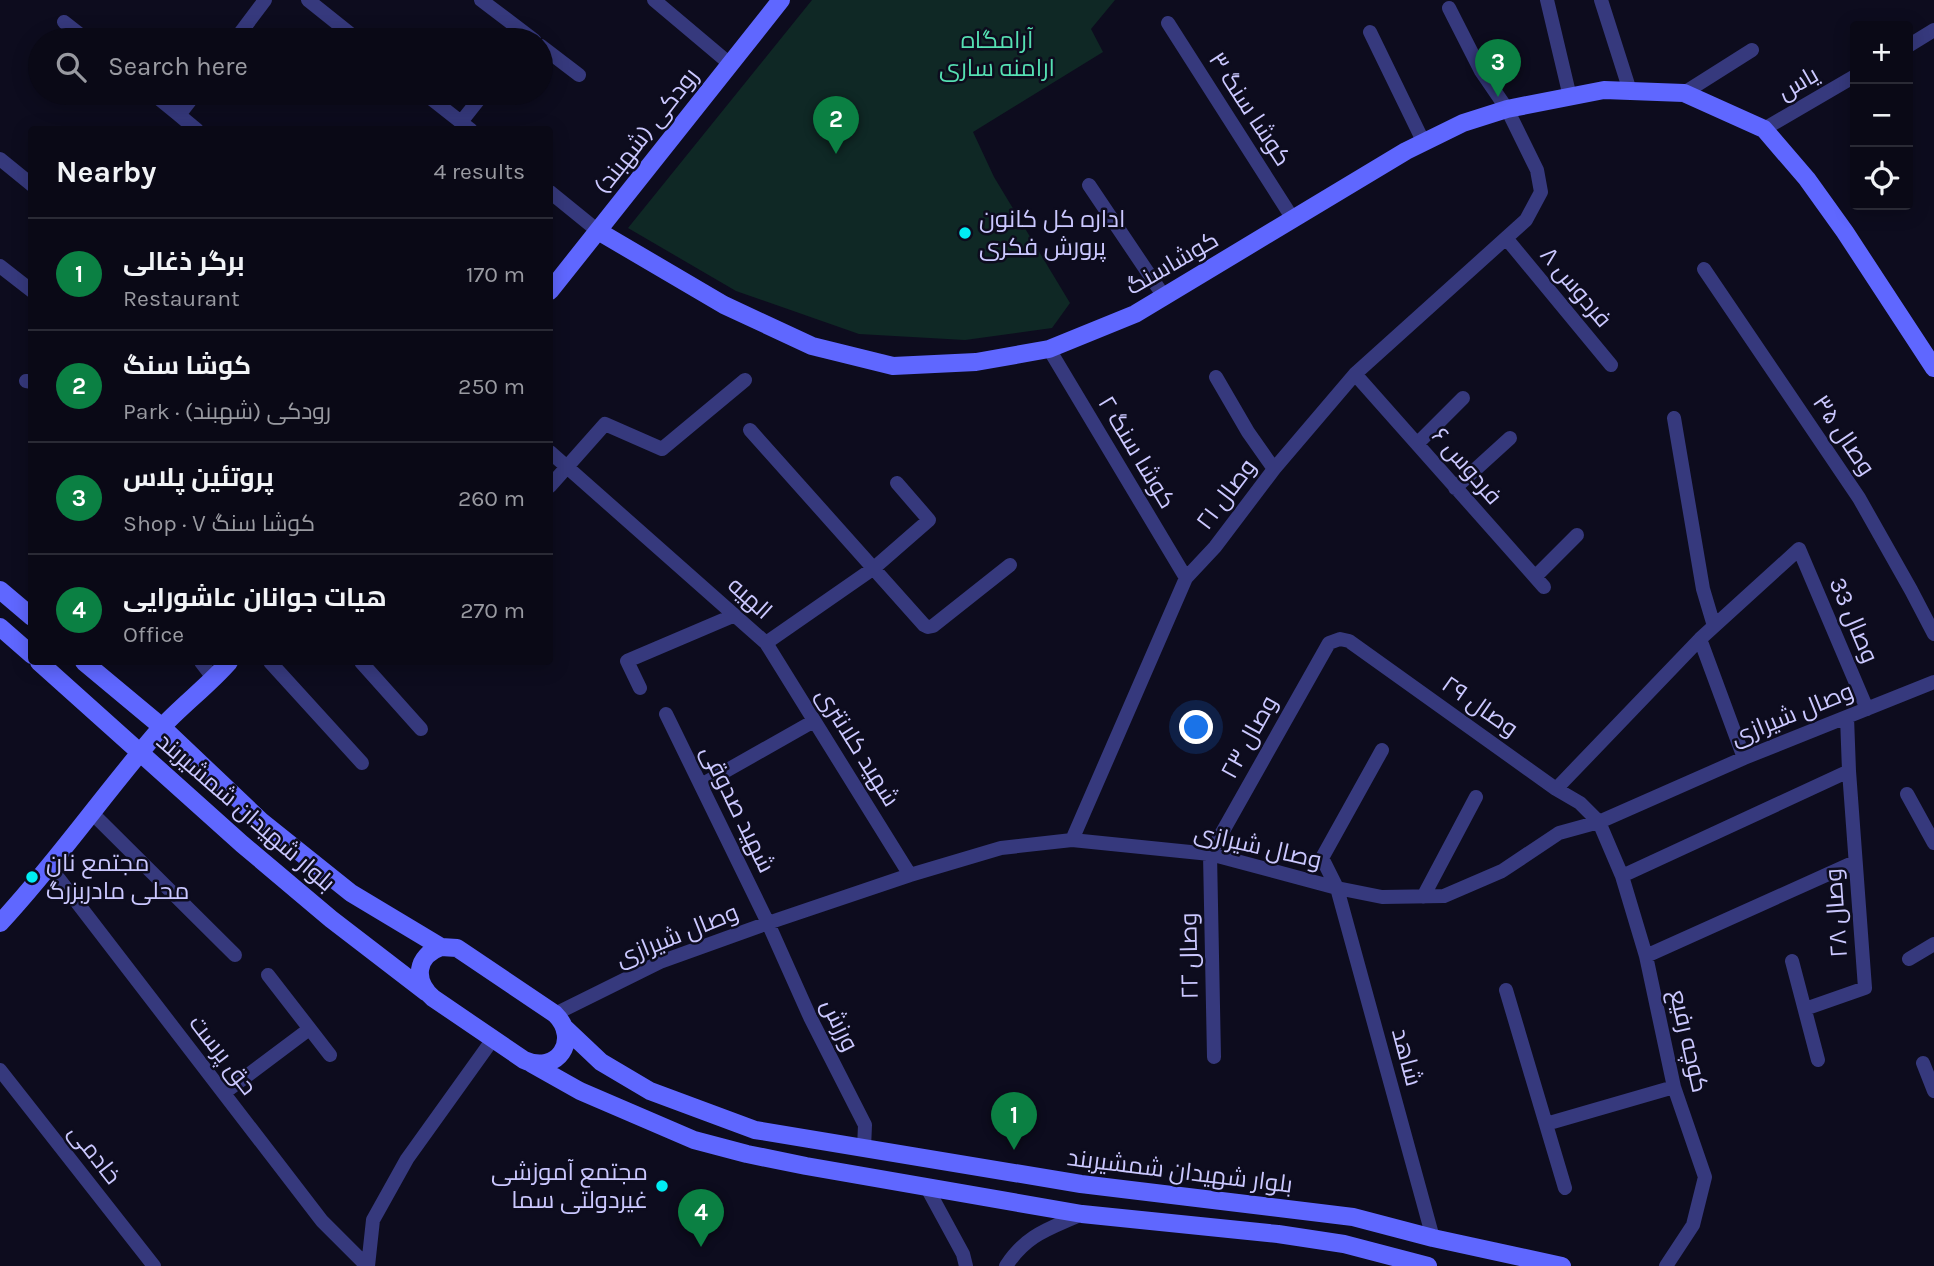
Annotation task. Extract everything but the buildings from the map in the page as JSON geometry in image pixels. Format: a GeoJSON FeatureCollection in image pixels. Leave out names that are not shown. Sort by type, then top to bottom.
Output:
{"type":"FeatureCollection","features":[{"type":"Feature","properties":{"kind":"main road","name":"رودکی (شهبند)"},"geometry":{"type":"LineString","coordinates":[[553,287],[781,0]]}},
{"type":"Feature","properties":{"kind":"main road","name":"کوشاسنگ"},"geometry":{"type":"LineString","coordinates":[[598,231],[724,305],[812,346],[892,366],[976,362],[1049,349],[1135,314],[1406,151],[1463,123],[1507,109],[1604,90],[1684,93],[1764,130]]}},
{"type":"Feature","properties":{"kind":"main road"},"geometry":{"type":"LineString","coordinates":[[1764,130],[1807,179],[1845,232],[1934,368]]}},
{"type":"Feature","properties":{"kind":"main road"},"geometry":{"type":"LineString","coordinates":[[0,590],[28,614]]}},
{"type":"Feature","properties":{"kind":"main road"},"geometry":{"type":"LineString","coordinates":[[0,627],[28,652]]}},
{"type":"Feature","properties":{"kind":"main road","name":"بلوار شهیدان شمشیربند"},"geometry":{"type":"LineString","coordinates":[[42,665],[271,869],[331,919],[426,992],[493,1039],[580,1091],[695,1140],[747,1154],[1082,1214],[1331,1242],[1428,1266]]}},
{"type":"Feature","properties":{"kind":"main road","name":"بلوار شهیدان شمشیربند"},"geometry":{"type":"LineString","coordinates":[[88,665],[162,727],[261,821],[351,893],[442,947],[457,948],[560,1021],[601,1062],[649,1091],[755,1130],[1081,1184],[1353,1217],[1433,1238],[1562,1266]]}},
{"type":"Feature","properties":{"kind":"main road"},"geometry":{"type":"LineString","coordinates":[[3,915],[49,866],[162,727],[226,665]]}},
{"type":"Feature","properties":{"kind":"main road"},"geometry":{"type":"LineString","coordinates":[[426,992],[422,985],[420,968],[428,954],[442,947]]}},
{"type":"Feature","properties":{"kind":"main road"},"geometry":{"type":"LineString","coordinates":[[532,1064],[548,1063],[562,1053],[565,1045],[560,1021]]}},
{"type":"Feature","properties":{"kind":"street"},"geometry":{"type":"LineString","coordinates":[[244,28],[265,0]]}},
{"type":"Feature","properties":{"kind":"street"},"geometry":{"type":"LineString","coordinates":[[308,0],[343,28]]}},
{"type":"Feature","properties":{"kind":"street"},"geometry":{"type":"LineString","coordinates":[[481,0],[515,28]]}},
{"type":"Feature","properties":{"kind":"street"},"geometry":{"type":"LineString","coordinates":[[654,0],[730,64]]}},
{"type":"Feature","properties":{"kind":"street"},"geometry":{"type":"LineString","coordinates":[[1547,0],[1570,97]]}},
{"type":"Feature","properties":{"kind":"street"},"geometry":{"type":"LineString","coordinates":[[1601,0],[1630,91]]}},
{"type":"Feature","properties":{"kind":"street"},"geometry":{"type":"LineString","coordinates":[[1449,8],[1481,71],[1507,109]]}},
{"type":"Feature","properties":{"kind":"street"},"geometry":{"type":"LineString","coordinates":[[64,22],[72,28]]}},
{"type":"Feature","properties":{"kind":"street","name":"کوشا سنگ ۳"},"geometry":{"type":"LineString","coordinates":[[1168,23],[1293,219]]}},
{"type":"Feature","properties":{"kind":"street"},"geometry":{"type":"LineString","coordinates":[[1913,43],[1934,30]]}},
{"type":"Feature","properties":{"kind":"street"},"geometry":{"type":"LineString","coordinates":[[1370,32],[1424,142]]}},
{"type":"Feature","properties":{"kind":"street"},"geometry":{"type":"LineString","coordinates":[[1684,93],[1752,50]]}},
{"type":"Feature","properties":{"kind":"street"},"geometry":{"type":"LineString","coordinates":[[553,55],[579,75]]}},
{"type":"Feature","properties":{"kind":"street","name":"یاس"},"geometry":{"type":"LineString","coordinates":[[1764,130],[1850,79]]}},
{"type":"Feature","properties":{"kind":"street"},"geometry":{"type":"LineString","coordinates":[[167,105],[192,126]]}},
{"type":"Feature","properties":{"kind":"street"},"geometry":{"type":"LineString","coordinates":[[179,115],[187,105]]}},
{"type":"Feature","properties":{"kind":"street"},"geometry":{"type":"LineString","coordinates":[[439,105],[466,126],[477,105]]}},
{"type":"Feature","properties":{"kind":"street","name":"وصال ۲۱"},"geometry":{"type":"LineString","coordinates":[[1072,841],[1186,578],[1215,547],[1274,469],[1355,374],[1526,220],[1541,192],[1537,170],[1507,109]]}},
{"type":"Feature","properties":{"kind":"street"},"geometry":{"type":"LineString","coordinates":[[0,159],[28,182]]}},
{"type":"Feature","properties":{"kind":"street"},"geometry":{"type":"LineString","coordinates":[[1089,185],[1165,298]]}},
{"type":"Feature","properties":{"kind":"street"},"geometry":{"type":"LineString","coordinates":[[553,194],[598,231]]}},
{"type":"Feature","properties":{"kind":"street","name":"فردوس ۸"},"geometry":{"type":"LineString","coordinates":[[1506,238],[1611,365]]}},
{"type":"Feature","properties":{"kind":"street"},"geometry":{"type":"LineString","coordinates":[[0,266],[28,288]]}},
{"type":"Feature","properties":{"kind":"street","name":"وصال ۳۵"},"geometry":{"type":"LineString","coordinates":[[1704,269],[1858,498],[1934,634]]}},
{"type":"Feature","properties":{"kind":"street","name":"کوشا سنگ ۲"},"geometry":{"type":"LineString","coordinates":[[1049,349],[1186,578]]}},
{"type":"Feature","properties":{"kind":"street","name":"فردوس ۶"},"geometry":{"type":"LineString","coordinates":[[1355,374],[1539,582],[1577,535]]}},
{"type":"Feature","properties":{"kind":"street"},"geometry":{"type":"LineString","coordinates":[[1216,377],[1248,432],[1274,469]]}},
{"type":"Feature","properties":{"kind":"street"},"geometry":{"type":"LineString","coordinates":[[553,482],[605,424],[662,449],[745,380]]}},
{"type":"Feature","properties":{"kind":"street"},"geometry":{"type":"LineString","coordinates":[[1418,444],[1463,398]]}},
{"type":"Feature","properties":{"kind":"street"},"geometry":{"type":"LineString","coordinates":[[1556,789],[1714,626],[1703,589],[1674,418]]}},
{"type":"Feature","properties":{"kind":"street"},"geometry":{"type":"LineString","coordinates":[[750,430],[924,625],[933,626],[1010,565]]}},
{"type":"Feature","properties":{"kind":"street"},"geometry":{"type":"LineString","coordinates":[[1455,488],[1510,438]]}},
{"type":"Feature","properties":{"kind":"street","name":"الهیه"},"geometry":{"type":"LineString","coordinates":[[553,454],[766,643],[874,568],[929,520],[897,483]]}},
{"type":"Feature","properties":{"kind":"street","name":"وصال 33"},"geometry":{"type":"LineString","coordinates":[[1714,626],[1799,550],[1867,709]]}},
{"type":"Feature","properties":{"kind":"street"},"geometry":{"type":"LineString","coordinates":[[640,688],[627,661],[735,615]]}},
{"type":"Feature","properties":{"kind":"street","name":"وصال ۲۹"},"geometry":{"type":"LineString","coordinates":[[1329,643],[1340,639],[1349,641],[1556,789],[1580,803],[1599,822]]}},
{"type":"Feature","properties":{"kind":"street"},"geometry":{"type":"LineString","coordinates":[[1700,639],[1744,758]]}},
{"type":"Feature","properties":{"kind":"street","name":"شهید کلانتری"},"geometry":{"type":"LineString","coordinates":[[766,643],[910,876]]}},
{"type":"Feature","properties":{"kind":"street","name":"وصال ۲۳"},"geometry":{"type":"LineString","coordinates":[[1210,854],[1329,643]]}},
{"type":"Feature","properties":{"kind":"street"},"geometry":{"type":"LineString","coordinates":[[203,665],[214,679]]}},
{"type":"Feature","properties":{"kind":"street"},"geometry":{"type":"LineString","coordinates":[[273,665],[362,763]]}},
{"type":"Feature","properties":{"kind":"street"},"geometry":{"type":"LineString","coordinates":[[364,665],[421,729]]}},
{"type":"Feature","properties":{"kind":"street","name":"وصال شیرازی"},"geometry":{"type":"LineString","coordinates":[[560,1021],[660,962],[768,923],[1001,848],[1072,841],[1210,854],[1337,888],[1382,897],[1444,896],[1503,871],[1559,833],[1599,822],[1744,758],[1934,682]]}},
{"type":"Feature","properties":{"kind":"street","name":"شهید صدوقی"},"geometry":{"type":"LineString","coordinates":[[666,714],[768,923]]}},
{"type":"Feature","properties":{"kind":"street","name":"وصال ۲۸"},"geometry":{"type":"LineString","coordinates":[[1805,1009],[1865,988],[1847,717]]}},
{"type":"Feature","properties":{"kind":"street"},"geometry":{"type":"LineString","coordinates":[[701,785],[814,721]]}},
{"type":"Feature","properties":{"kind":"street","name":"شاهد"},"geometry":{"type":"LineString","coordinates":[[1382,750],[1322,858],[1337,888],[1433,1238]]}},
{"type":"Feature","properties":{"kind":"street"},"geometry":{"type":"LineString","coordinates":[[1622,876],[1849,771]]}},
{"type":"Feature","properties":{"kind":"street"},"geometry":{"type":"LineString","coordinates":[[1907,794],[1934,843]]}},
{"type":"Feature","properties":{"kind":"street"},"geometry":{"type":"LineString","coordinates":[[1423,897],[1476,797]]}},
{"type":"Feature","properties":{"kind":"street"},"geometry":{"type":"LineString","coordinates":[[92,813],[235,955]]}},
{"type":"Feature","properties":{"kind":"street","name":"کوچه رفیع"},"geometry":{"type":"LineString","coordinates":[[1599,822],[1622,876],[1646,956],[1674,1087],[1705,1177],[1693,1225],[1666,1266]]}},
{"type":"Feature","properties":{"kind":"street","name":"وصال ۲۲"},"geometry":{"type":"LineString","coordinates":[[1210,854],[1214,1057]]}},
{"type":"Feature","properties":{"kind":"street"},"geometry":{"type":"LineString","coordinates":[[1646,956],[1855,862]]}},
{"type":"Feature","properties":{"kind":"street","name":"حق پرست"},"geometry":{"type":"LineString","coordinates":[[49,866],[322,1221],[368,1266]]}},
{"type":"Feature","properties":{"kind":"street","name":"ورزش"},"geometry":{"type":"LineString","coordinates":[[768,923],[810,1017],[865,1125],[864,1149]]}},
{"type":"Feature","properties":{"kind":"street"},"geometry":{"type":"LineString","coordinates":[[1909,960],[1934,944]]}},
{"type":"Feature","properties":{"kind":"street","name":"وصال ۲۸"},"geometry":{"type":"LineString","coordinates":[[1792,961],[1818,1060]]}},
{"type":"Feature","properties":{"kind":"street"},"geometry":{"type":"LineString","coordinates":[[268,975],[330,1055]]}},
{"type":"Feature","properties":{"kind":"street"},"geometry":{"type":"LineString","coordinates":[[1506,990],[1564,1188]]}},
{"type":"Feature","properties":{"kind":"street"},"geometry":{"type":"LineString","coordinates":[[224,1093],[308,1030]]}},
{"type":"Feature","properties":{"kind":"street"},"geometry":{"type":"LineString","coordinates":[[368,1266],[373,1220],[407,1159],[493,1039]]}},
{"type":"Feature","properties":{"kind":"street"},"geometry":{"type":"LineString","coordinates":[[1923,1063],[1934,1091]]}},
{"type":"Feature","properties":{"kind":"street","name":"خادمی"},"geometry":{"type":"LineString","coordinates":[[0,1070],[154,1266]]}},
{"type":"Feature","properties":{"kind":"street"},"geometry":{"type":"LineString","coordinates":[[1546,1124],[1674,1087]]}},
{"type":"Feature","properties":{"kind":"street"},"geometry":{"type":"LineString","coordinates":[[926,1186],[963,1254],[966,1266]]}},
{"type":"Feature","properties":{"kind":"street"},"geometry":{"type":"LineString","coordinates":[[1006,1266],[1016,1250],[1032,1237],[1082,1214]]}},
{"type":"Feature","properties":{"kind":"green space","name":"آرامگاه ارامنه ساری"},"geometry":{"type":"Polygon","coordinates":[[[812,0],[1115,0],[1091,29],[1103,52],[973,132],[994,177],[1070,303],[1052,328],[965,340],[859,334],[736,291],[628,228],[812,0]]]}},
{"type":"Feature","properties":{"kind":"place","name":"پروتئین پلاس"},"geometry":{"type":"Point","coordinates":[1498,97]}},
{"type":"Feature","properties":{"kind":"place","name":"کوشا سنگ"},"geometry":{"type":"Point","coordinates":[836,154]}},
{"type":"Feature","properties":{"kind":"place","name":"اداره کل کانون پرورش فکری"},"geometry":{"type":"Point","coordinates":[965,233]}},
{"type":"Feature","properties":{"kind":"place","name":"مجتمع نان محلی مادربزرگ"},"geometry":{"type":"Point","coordinates":[32,877]}},
{"type":"Feature","properties":{"kind":"place","name":"برگر ذغالی"},"geometry":{"type":"Point","coordinates":[1014,1150]}},
{"type":"Feature","properties":{"kind":"place","name":"مجتمع آموزشی غیردولتی سما"},"geometry":{"type":"Point","coordinates":[662,1186]}},
{"type":"Feature","properties":{"kind":"place","name":"هیات جوانان عاشورایی"},"geometry":{"type":"Point","coordinates":[701,1247]}}]}
